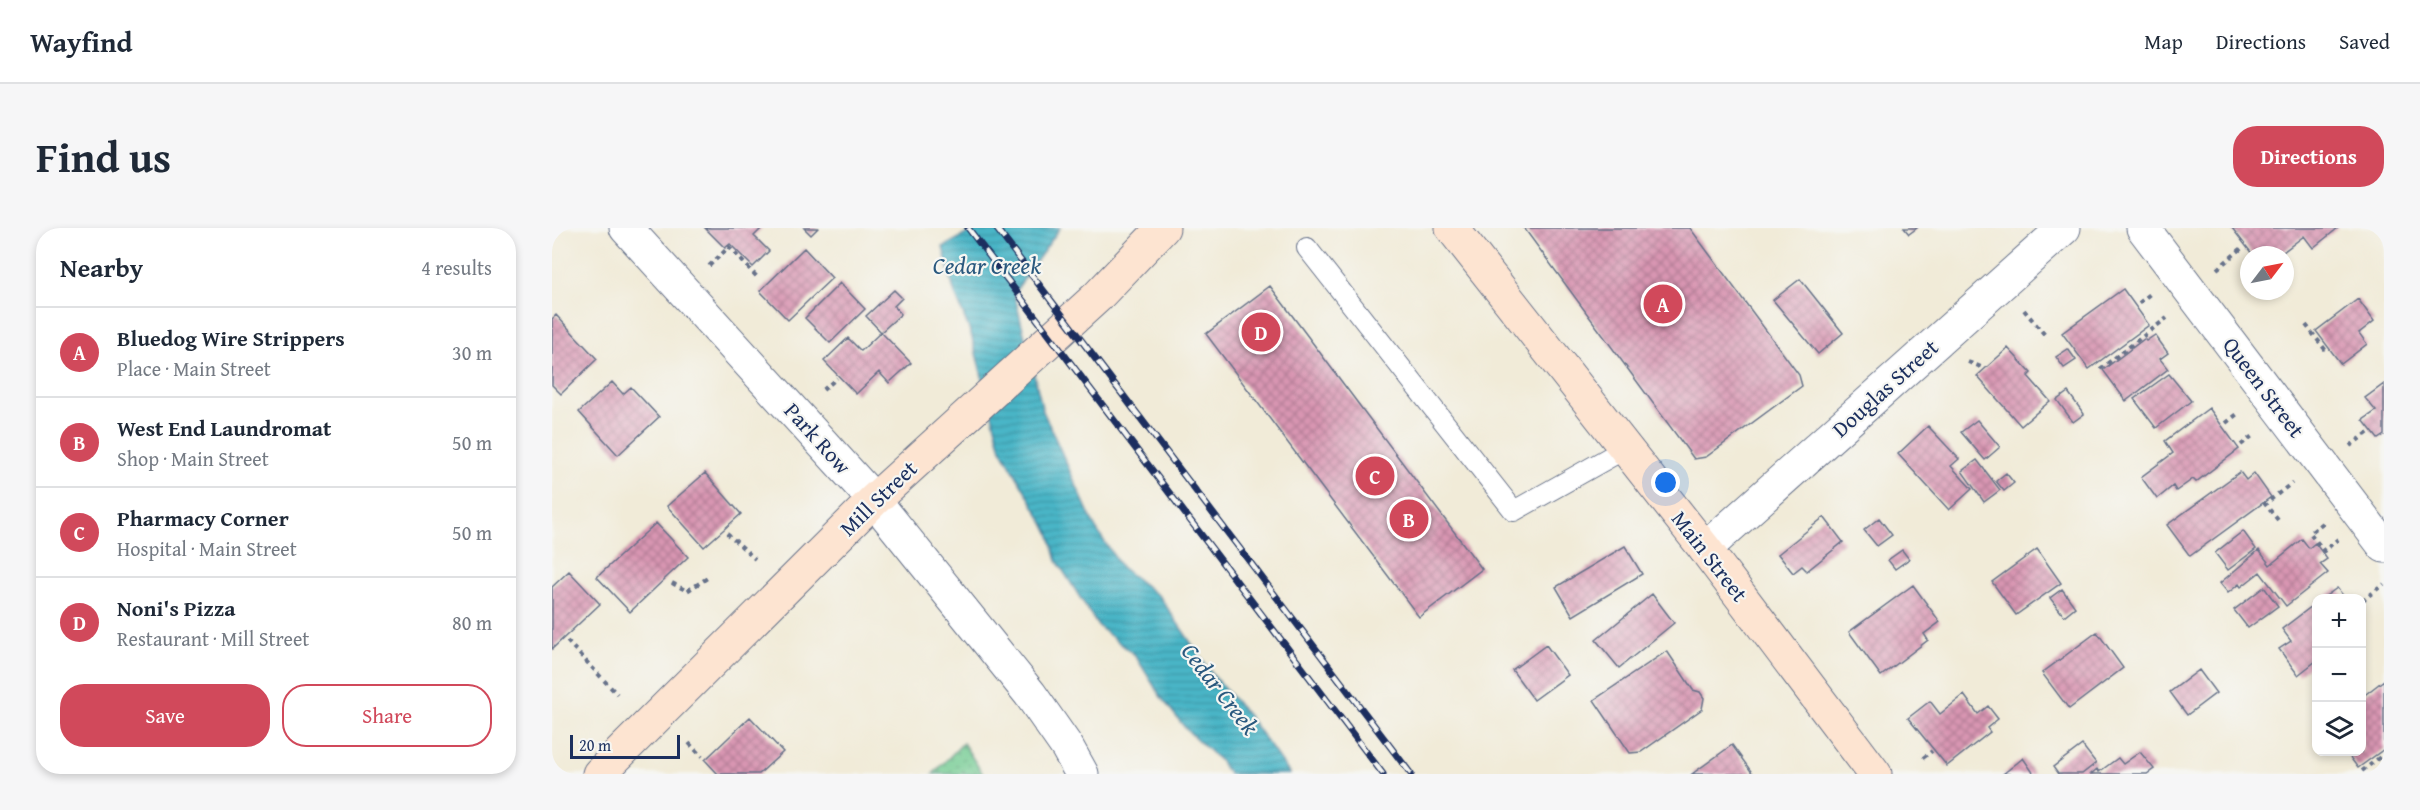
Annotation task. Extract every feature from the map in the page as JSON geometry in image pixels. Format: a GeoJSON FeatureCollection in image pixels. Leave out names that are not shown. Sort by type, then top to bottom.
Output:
{"type":"FeatureCollection","features":[{"type":"Feature","properties":{"kind":"main road","name":"Mill Street"},"geometry":{"type":"LineString","coordinates":[[599,774],[874,500],[1097,297],[1163,228]]}},
{"type":"Feature","properties":{"kind":"main road","name":"Main Street"},"geometry":{"type":"LineString","coordinates":[[1452,228],[1705,549],[1875,774]]}},
{"type":"Feature","properties":{"kind":"street","name":"Park Row"},"geometry":{"type":"LineString","coordinates":[[626,228],[874,500],[1030,694],[1082,774]]}},
{"type":"Feature","properties":{"kind":"street","name":"Douglas Street"},"geometry":{"type":"LineString","coordinates":[[1705,549],[2064,228]]}},
{"type":"Feature","properties":{"kind":"street","name":"Queen Street"},"geometry":{"type":"LineString","coordinates":[[2143,228],[2384,546]]}},
{"type":"Feature","properties":{"kind":"lane"},"geometry":{"type":"LineString","coordinates":[[1307,248],[1514,511],[1626,448]]}},
{"type":"Feature","properties":{"kind":"path"},"geometry":{"type":"LineString","coordinates":[[706,269],[729,247],[757,277]]}},
{"type":"Feature","properties":{"kind":"path"},"geometry":{"type":"LineString","coordinates":[[2211,274],[2240,250]]}},
{"type":"Feature","properties":{"kind":"path"},"geometry":{"type":"LineString","coordinates":[[2023,309],[2045,335]]}},
{"type":"Feature","properties":{"kind":"path"},"geometry":{"type":"LineString","coordinates":[[2100,369],[2177,311]]}},
{"type":"Feature","properties":{"kind":"path"},"geometry":{"type":"LineString","coordinates":[[2306,325],[2327,352]]}},
{"type":"Feature","properties":{"kind":"path"},"geometry":{"type":"LineString","coordinates":[[823,390],[837,378]]}},
{"type":"Feature","properties":{"kind":"path"},"geometry":{"type":"LineString","coordinates":[[2345,450],[2369,432]]}},
{"type":"Feature","properties":{"kind":"path"},"geometry":{"type":"LineString","coordinates":[[2241,444],[2256,434]]}},
{"type":"Feature","properties":{"kind":"path"},"geometry":{"type":"LineString","coordinates":[[2278,520],[2265,504],[2293,483]]}},
{"type":"Feature","properties":{"kind":"path"},"geometry":{"type":"LineString","coordinates":[[2325,521],[2310,533],[2324,551],[2345,534]]}},
{"type":"Feature","properties":{"kind":"path"},"geometry":{"type":"LineString","coordinates":[[726,533],[755,560]]}},
{"type":"Feature","properties":{"kind":"path"},"geometry":{"type":"LineString","coordinates":[[672,583],[687,591],[709,576]]}},
{"type":"Feature","properties":{"kind":"path"},"geometry":{"type":"LineString","coordinates":[[2366,597],[2384,584]]}},
{"type":"Feature","properties":{"kind":"path"},"geometry":{"type":"LineString","coordinates":[[567,641],[617,694]]}},
{"type":"Feature","properties":{"kind":"path"},"geometry":{"type":"LineString","coordinates":[[689,744],[702,757]]}},
{"type":"Feature","properties":{"kind":"path"},"geometry":{"type":"LineString","coordinates":[[1923,758],[1932,751]]}},
{"type":"Feature","properties":{"kind":"path"},"geometry":{"type":"LineString","coordinates":[[2362,771],[2384,754]]}},
{"type":"Feature","properties":{"kind":"green space"},"geometry":{"type":"Polygon","coordinates":[[[963,743],[983,774],[933,774],[963,743]]]}},
{"type":"Feature","properties":{"kind":"water","name":"Cedar Creek"},"geometry":{"type":"Polygon","coordinates":[[[977,228],[1060,228],[1014,293],[1043,411],[1095,527],[1121,567],[1160,597],[1212,674],[1249,717],[1290,774],[1229,774],[1219,760],[1186,729],[1161,697],[1135,655],[1098,626],[1057,561],[1049,532],[1001,449],[971,334],[954,291],[943,247],[977,228]]]}},
{"type":"Feature","properties":{"kind":"building"},"geometry":{"type":"Polygon","coordinates":[[[705,228],[762,228],[754,236],[769,251],[753,267],[730,244],[725,248],[705,228]]]}},
{"type":"Feature","properties":{"kind":"building"},"geometry":{"type":"Polygon","coordinates":[[[804,228],[818,228],[811,235],[804,228]]]}},
{"type":"Feature","properties":{"kind":"building"},"geometry":{"type":"Polygon","coordinates":[[[1524,228],[1690,228],[1799,375],[1802,386],[1706,457],[1694,459],[1524,228]]]}},
{"type":"Feature","properties":{"kind":"building"},"geometry":{"type":"Polygon","coordinates":[[[1904,228],[1917,228],[1909,234],[1904,228]]]}},
{"type":"Feature","properties":{"kind":"building"},"geometry":{"type":"Polygon","coordinates":[[[2232,228],[2338,228],[2313,248],[2304,236],[2291,246],[2246,246],[2232,228]]]}},
{"type":"Feature","properties":{"kind":"building"},"geometry":{"type":"Polygon","coordinates":[[[804,248],[832,278],[788,320],[760,291],[804,248]]]}},
{"type":"Feature","properties":{"kind":"building"},"geometry":{"type":"Polygon","coordinates":[[[1800,279],[1843,333],[1818,354],[1773,300],[1800,279]]]}},
{"type":"Feature","properties":{"kind":"building"},"geometry":{"type":"Polygon","coordinates":[[[840,283],[865,309],[830,343],[805,318],[840,283]]]}},
{"type":"Feature","properties":{"kind":"building"},"geometry":{"type":"Polygon","coordinates":[[[1270,286],[1482,569],[1419,617],[1206,334],[1270,286]]]}},
{"type":"Feature","properties":{"kind":"building"},"geometry":{"type":"Polygon","coordinates":[[[2123,289],[2149,325],[2089,369],[2062,333],[2123,289]]]}},
{"type":"Feature","properties":{"kind":"building"},"geometry":{"type":"Polygon","coordinates":[[[894,290],[902,298],[894,306],[901,314],[881,332],[866,316],[894,290]]]}},
{"type":"Feature","properties":{"kind":"building"},"geometry":{"type":"Polygon","coordinates":[[[2358,299],[2374,321],[2359,333],[2367,344],[2341,364],[2316,331],[2358,299]]]}},
{"type":"Feature","properties":{"kind":"building"},"geometry":{"type":"Polygon","coordinates":[[[556,315],[597,359],[561,394],[552,385],[552,319],[556,315]]]}},
{"type":"Feature","properties":{"kind":"building"},"geometry":{"type":"Polygon","coordinates":[[[881,332],[911,363],[889,383],[879,372],[856,394],[824,361],[848,338],[861,351],[881,332]]]}},
{"type":"Feature","properties":{"kind":"building"},"geometry":{"type":"Polygon","coordinates":[[[2155,335],[2168,353],[2160,359],[2168,369],[2126,401],[2103,370],[2144,339],[2146,341],[2155,335]]]}},
{"type":"Feature","properties":{"kind":"building"},"geometry":{"type":"Polygon","coordinates":[[[2008,348],[2031,373],[2028,376],[2050,401],[2021,426],[1977,376],[2008,348]]]}},
{"type":"Feature","properties":{"kind":"building"},"geometry":{"type":"Polygon","coordinates":[[[2068,349],[2076,360],[2064,368],[2056,357],[2068,349]]]}},
{"type":"Feature","properties":{"kind":"building"},"geometry":{"type":"Polygon","coordinates":[[[2169,374],[2191,401],[2156,428],[2134,399],[2169,374]]]}},
{"type":"Feature","properties":{"kind":"building"},"geometry":{"type":"Polygon","coordinates":[[[612,382],[623,394],[631,387],[659,417],[618,455],[579,412],[612,382]]]}},
{"type":"Feature","properties":{"kind":"building"},"geometry":{"type":"Polygon","coordinates":[[[2384,384],[2384,435],[2378,439],[2363,420],[2376,411],[2365,398],[2384,384]]]}},
{"type":"Feature","properties":{"kind":"building"},"geometry":{"type":"Polygon","coordinates":[[[2068,392],[2084,414],[2073,422],[2057,400],[2068,392]]]}},
{"type":"Feature","properties":{"kind":"building"},"geometry":{"type":"Polygon","coordinates":[[[2209,408],[2239,449],[2196,482],[2193,479],[2176,491],[2173,486],[2157,499],[2141,477],[2173,453],[2165,441],[2209,408]]]}},
{"type":"Feature","properties":{"kind":"building"},"geometry":{"type":"Polygon","coordinates":[[[1977,420],[2000,447],[1985,460],[1961,432],[1977,420]]]}},
{"type":"Feature","properties":{"kind":"building"},"geometry":{"type":"Polygon","coordinates":[[[1928,426],[1959,459],[1951,466],[1972,489],[1949,510],[1898,454],[1928,426]]]}},
{"type":"Feature","properties":{"kind":"building"},"geometry":{"type":"Polygon","coordinates":[[[1977,460],[2000,490],[1984,502],[1962,471],[1977,460]]]}},
{"type":"Feature","properties":{"kind":"building"},"geometry":{"type":"Polygon","coordinates":[[[2240,472],[2246,480],[2254,473],[2271,497],[2190,556],[2167,525],[2240,472]]]}},
{"type":"Feature","properties":{"kind":"building"},"geometry":{"type":"Polygon","coordinates":[[[705,473],[741,514],[704,547],[667,506],[705,473]]]}},
{"type":"Feature","properties":{"kind":"building"},"geometry":{"type":"Polygon","coordinates":[[[2006,473],[2014,483],[2004,491],[1996,481],[2006,473]]]}},
{"type":"Feature","properties":{"kind":"building"},"geometry":{"type":"Polygon","coordinates":[[[1824,517],[1843,542],[1807,571],[1802,566],[1793,573],[1778,554],[1824,517]]]}},
{"type":"Feature","properties":{"kind":"building"},"geometry":{"type":"Polygon","coordinates":[[[1879,518],[1892,535],[1877,546],[1864,530],[1879,518]]]}},
{"type":"Feature","properties":{"kind":"building"},"geometry":{"type":"Polygon","coordinates":[[[656,523],[688,557],[630,612],[597,577],[656,523]]]}},
{"type":"Feature","properties":{"kind":"building"},"geometry":{"type":"Polygon","coordinates":[[[2243,531],[2256,549],[2228,570],[2215,553],[2243,531]]]}},
{"type":"Feature","properties":{"kind":"building"},"geometry":{"type":"Polygon","coordinates":[[[2302,539],[2309,548],[2315,543],[2327,559],[2320,564],[2328,573],[2286,606],[2260,572],[2241,587],[2239,584],[2228,593],[2220,583],[2259,550],[2270,565],[2302,539]]]}},
{"type":"Feature","properties":{"kind":"building"},"geometry":{"type":"Polygon","coordinates":[[[1625,546],[1642,574],[1573,616],[1556,587],[1625,546]]]}},
{"type":"Feature","properties":{"kind":"building"},"geometry":{"type":"Polygon","coordinates":[[[2037,549],[2061,583],[2016,615],[1992,582],[2037,549]]]}},
{"type":"Feature","properties":{"kind":"building"},"geometry":{"type":"Polygon","coordinates":[[[1902,550],[1909,559],[1895,569],[1888,560],[1902,550]]]}},
{"type":"Feature","properties":{"kind":"building"},"geometry":{"type":"Polygon","coordinates":[[[569,571],[600,604],[552,649],[552,587],[569,571]]]}},
{"type":"Feature","properties":{"kind":"building"},"geometry":{"type":"Polygon","coordinates":[[[1913,585],[1940,622],[1924,634],[1928,640],[1881,676],[1849,632],[1913,585]]]}},
{"type":"Feature","properties":{"kind":"building"},"geometry":{"type":"Polygon","coordinates":[[[2264,587],[2278,606],[2248,628],[2234,610],[2264,587]]]}},
{"type":"Feature","properties":{"kind":"building"},"geometry":{"type":"Polygon","coordinates":[[[2337,588],[2342,594],[2329,594],[2337,588]]]}},
{"type":"Feature","properties":{"kind":"building"},"geometry":{"type":"Polygon","coordinates":[[[2062,589],[2075,607],[2064,616],[2050,598],[2062,589]]]}},
{"type":"Feature","properties":{"kind":"building"},"geometry":{"type":"Polygon","coordinates":[[[1652,594],[1674,623],[1619,668],[1596,640],[1652,594]]]}},
{"type":"Feature","properties":{"kind":"building"},"geometry":{"type":"Polygon","coordinates":[[[2312,606],[2312,664],[2298,675],[2279,649],[2291,641],[2282,629],[2312,606]]]}},
{"type":"Feature","properties":{"kind":"building"},"geometry":{"type":"Polygon","coordinates":[[[2097,632],[2123,668],[2069,709],[2042,673],[2097,632]]]}},
{"type":"Feature","properties":{"kind":"building"},"geometry":{"type":"Polygon","coordinates":[[[1546,645],[1568,675],[1534,700],[1512,670],[1546,645]]]}},
{"type":"Feature","properties":{"kind":"building"},"geometry":{"type":"Polygon","coordinates":[[[1667,651],[1693,690],[1700,692],[1704,698],[1702,709],[1641,752],[1630,753],[1594,700],[1667,651]]]}},
{"type":"Feature","properties":{"kind":"building"},"geometry":{"type":"Polygon","coordinates":[[[2199,670],[2216,693],[2187,715],[2170,692],[2199,670]]]}},
{"type":"Feature","properties":{"kind":"building"},"geometry":{"type":"Polygon","coordinates":[[[2384,680],[2384,749],[2358,768],[2349,756],[2366,756],[2366,694],[2384,680]]]}},
{"type":"Feature","properties":{"kind":"building"},"geometry":{"type":"Polygon","coordinates":[[[1964,695],[1978,714],[1988,706],[1998,719],[1987,728],[1990,732],[1947,766],[1908,718],[1930,701],[1940,714],[1964,695]]]}},
{"type":"Feature","properties":{"kind":"building"},"geometry":{"type":"Polygon","coordinates":[[[750,717],[783,752],[759,774],[718,774],[705,760],[750,717]]]}},
{"type":"Feature","properties":{"kind":"building"},"geometry":{"type":"Polygon","coordinates":[[[1732,745],[1753,774],[1692,774],[1732,745]]]}},
{"type":"Feature","properties":{"kind":"building"},"geometry":{"type":"Polygon","coordinates":[[[2082,745],[2096,763],[2082,774],[2058,774],[2053,767],[2082,745]]]}},
{"type":"Feature","properties":{"kind":"building"},"geometry":{"type":"Polygon","coordinates":[[[2140,752],[2154,769],[2147,774],[2091,774],[2097,769],[2099,772],[2118,758],[2123,764],[2140,752]]]}},
{"type":"Feature","properties":{"kind":"building"},"geometry":{"type":"Polygon","coordinates":[[[2023,758],[2034,774],[2003,774],[2017,763],[2023,758]]]}},
{"type":"Feature","properties":{"kind":"railway"},"geometry":{"type":"LineString","coordinates":[[968,228],[1383,774]]}},
{"type":"Feature","properties":{"kind":"railway"},"geometry":{"type":"LineString","coordinates":[[996,228],[1411,774]]}},
{"type":"Feature","properties":{"kind":"place","name":"Bluedog Wire Strippers"},"geometry":{"type":"Point","coordinates":[1663,304]}},
{"type":"Feature","properties":{"kind":"place","name":"Noni's Pizza"},"geometry":{"type":"Point","coordinates":[1261,332]}},
{"type":"Feature","properties":{"kind":"place","name":"Pharmacy Corner"},"geometry":{"type":"Point","coordinates":[1375,476]}},
{"type":"Feature","properties":{"kind":"place","name":"West End Laundromat"},"geometry":{"type":"Point","coordinates":[1409,519]}}]}
